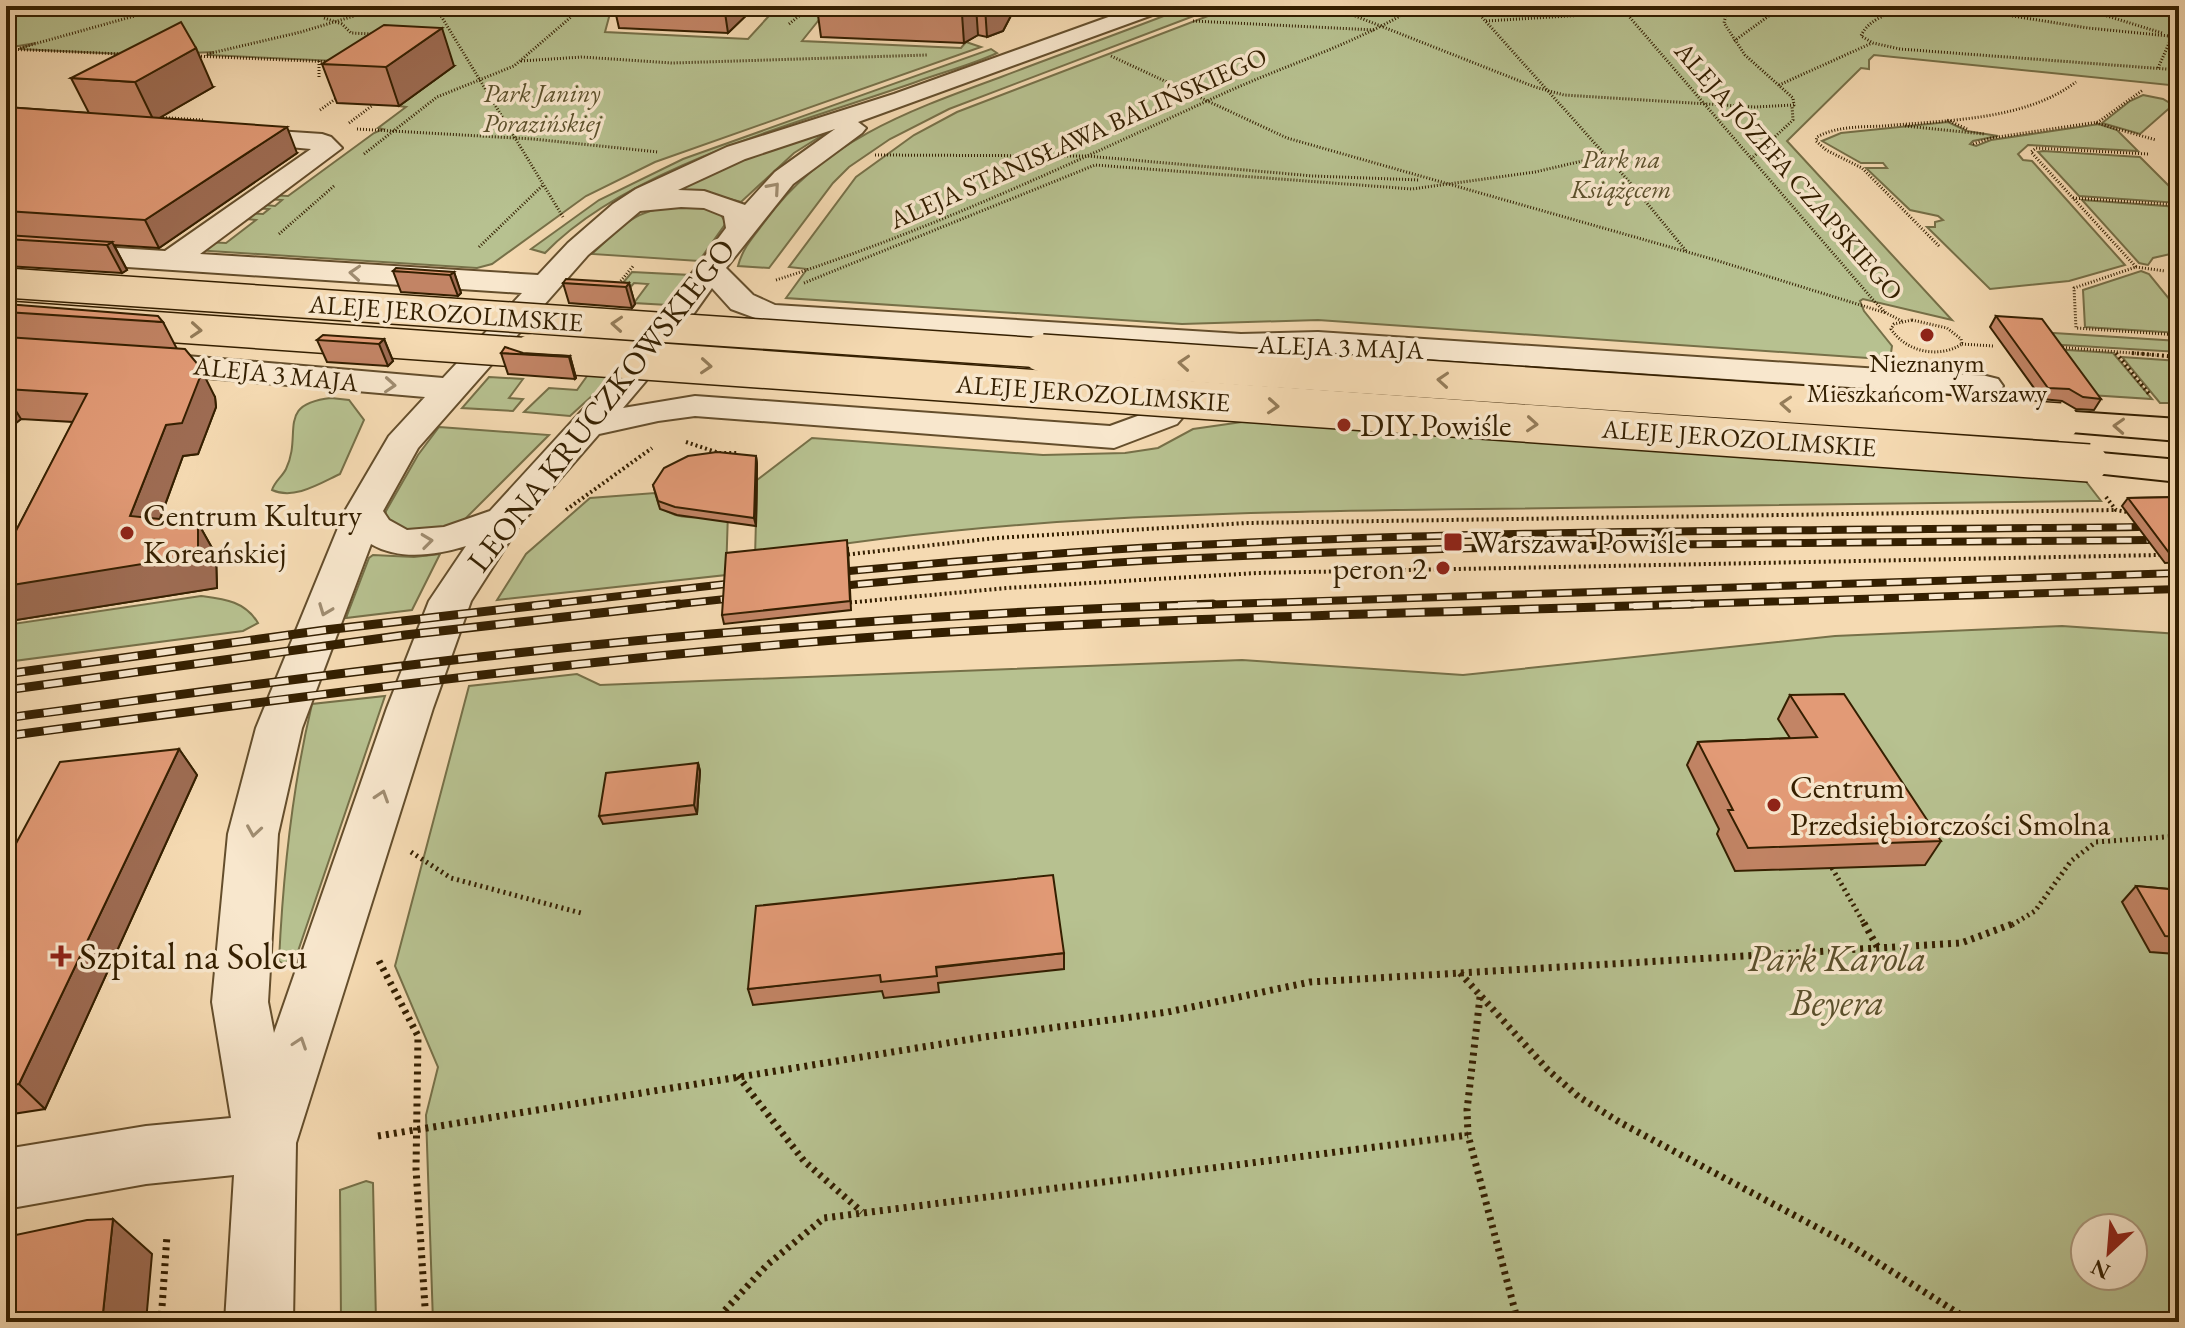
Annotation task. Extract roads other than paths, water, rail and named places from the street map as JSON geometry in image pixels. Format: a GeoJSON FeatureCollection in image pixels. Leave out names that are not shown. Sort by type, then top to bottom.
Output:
{"type":"FeatureCollection","features":[{"type":"Feature","properties":{"kind":"main road","name":"ALEJE JEROZOLIMSKIE"},"geometry":{"type":"LineString","coordinates":[[6,283],[2179,430]]}},
{"type":"Feature","properties":{"kind":"main road","name":"ALEJE JEROZOLIMSKIE"},"geometry":{"type":"LineString","coordinates":[[6,316],[2179,471]]}},
{"type":"Feature","properties":{"kind":"street","name":"LEONA KRUCZKOWSKIEGO"},"geometry":{"type":"LineString","coordinates":[[259,1322],[266,1143],[240,1002],[253,834],[279,728],[364,511],[402,444],[578,249],[623,210],[706,165],[817,125],[903,99],[1159,6]]}},
{"type":"Feature","properties":{"kind":"street","name":"LEONA KRUCZKOWSKIEGO"},"geometry":{"type":"LineString","coordinates":[[266,1143],[410,708],[450,601],[504,519],[633,375],[740,228],[784,178],[803,161],[903,99]]}},
{"type":"Feature","properties":{"kind":"street"},"geometry":{"type":"LineString","coordinates":[[171,261],[329,148],[322,142],[206,128]]}},
{"type":"Feature","properties":{"kind":"street"},"geometry":{"type":"LineString","coordinates":[[623,210],[657,201],[705,199],[738,212],[740,228]]}},
{"type":"Feature","properties":{"kind":"street"},"geometry":{"type":"LineString","coordinates":[[6,250],[545,285]]}},
{"type":"Feature","properties":{"kind":"street","name":"ALEJA 3 MAJA"},"geometry":{"type":"LineString","coordinates":[[712,270],[753,309],[769,314],[796,300],[1241,344],[1318,342],[1986,386]]}},
{"type":"Feature","properties":{"kind":"street"},"geometry":{"type":"LineString","coordinates":[[736,409],[796,300]]}},
{"type":"Feature","properties":{"kind":"street","name":"ALEJA 3 MAJA"},"geometry":{"type":"LineString","coordinates":[[113,360],[271,371],[312,380],[450,389]]}},
{"type":"Feature","properties":{"kind":"street"},"geometry":{"type":"LineString","coordinates":[[589,426],[658,410],[695,406],[1114,437],[1165,417]]}},
{"type":"Feature","properties":{"kind":"street"},"geometry":{"type":"LineString","coordinates":[[364,511],[377,534],[391,541],[416,543],[473,532],[504,519]]}},
{"type":"Feature","properties":{"kind":"street"},"geometry":{"type":"LineString","coordinates":[[6,1179],[146,1155],[266,1143]]}},
{"type":"Feature","properties":{"kind":"railway"},"geometry":{"type":"LineString","coordinates":[[828,573],[1074,552],[1279,541],[1647,532],[2138,527]]}},
{"type":"Feature","properties":{"kind":"railway"},"geometry":{"type":"LineString","coordinates":[[828,587],[1076,565],[1282,554],[1653,545],[2148,540]]}},
{"type":"Feature","properties":{"kind":"railway"},"geometry":{"type":"LineString","coordinates":[[1172,606],[2179,573]]}},
{"type":"Feature","properties":{"kind":"railway"},"geometry":{"type":"LineString","coordinates":[[532,606],[744,582]]}},
{"type":"Feature","properties":{"kind":"railway"},"geometry":{"type":"LineString","coordinates":[[1629,606],[2179,589]]}},
{"type":"Feature","properties":{"kind":"railway"},"geometry":{"type":"LineString","coordinates":[[669,605],[744,597]]}},
{"type":"Feature","properties":{"kind":"railway"},"geometry":{"type":"LineString","coordinates":[[6,674],[325,630],[549,604]]}},
{"type":"Feature","properties":{"kind":"railway"},"geometry":{"type":"LineString","coordinates":[[669,605],[679,604]]}},
{"type":"Feature","properties":{"kind":"railway"},"geometry":{"type":"LineString","coordinates":[[1172,606],[1213,604]]}},
{"type":"Feature","properties":{"kind":"railway"},"geometry":{"type":"LineString","coordinates":[[6,736],[453,678],[677,654],[902,635],[1297,616],[1693,604]]}},
{"type":"Feature","properties":{"kind":"railway"},"geometry":{"type":"LineString","coordinates":[[6,690],[405,635],[669,605]]}},
{"type":"Feature","properties":{"kind":"railway"},"geometry":{"type":"LineString","coordinates":[[661,606],[669,605]]}},
{"type":"Feature","properties":{"kind":"railway"},"geometry":{"type":"LineString","coordinates":[[1167,606],[1172,606]]}},
{"type":"Feature","properties":{"kind":"railway"},"geometry":{"type":"LineString","coordinates":[[6,718],[360,671],[611,643],[912,619],[1172,606]]}},
{"type":"Feature","properties":{"kind":"place","name":"Nieznanym Mieszkańcom Warszawy"},"geometry":{"type":"Point","coordinates":[1927,335]}},
{"type":"Feature","properties":{"kind":"place","name":"DIY Powiśle"},"geometry":{"type":"Point","coordinates":[1344,425]}},
{"type":"Feature","properties":{"kind":"place","name":"Centrum Kultury Koreańskiej"},"geometry":{"type":"Point","coordinates":[127,533]}},
{"type":"Feature","properties":{"kind":"place","name":"Warszawa Powiśle"},"geometry":{"type":"Point","coordinates":[1453,542]}},
{"type":"Feature","properties":{"kind":"place","name":"peron 2"},"geometry":{"type":"Point","coordinates":[1443,568]}},
{"type":"Feature","properties":{"kind":"place","name":"Centrum Przedsiębiorczości Smolna"},"geometry":{"type":"Point","coordinates":[1774,805]}},
{"type":"Feature","properties":{"kind":"place","name":"Szpital na Solcu"},"geometry":{"type":"Point","coordinates":[61,956]}},
{"type":"Feature","properties":{"kind":"park label","name":"Park Janiny Porazińskiej"},"geometry":{"type":"Point","coordinates":[542,108]}},
{"type":"Feature","properties":{"kind":"park label","name":"Park na Książęcem"},"geometry":{"type":"Point","coordinates":[1621,174]}},
{"type":"Feature","properties":{"kind":"park label","name":"Park Karola Beyera"},"geometry":{"type":"Point","coordinates":[1837,980]}}]}
